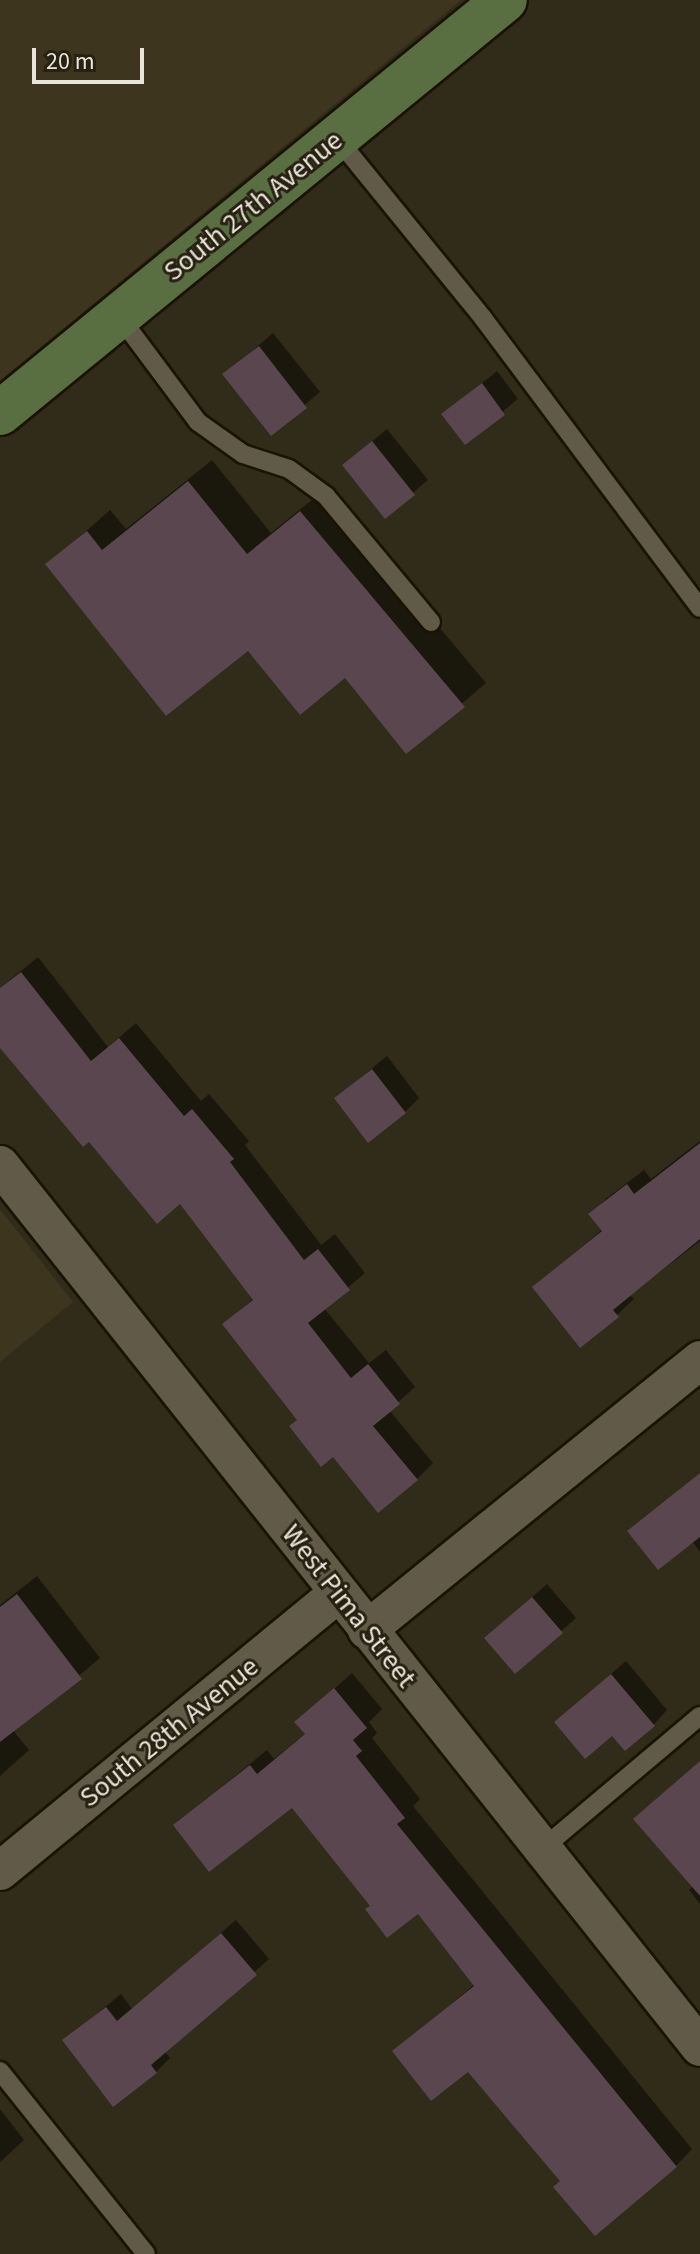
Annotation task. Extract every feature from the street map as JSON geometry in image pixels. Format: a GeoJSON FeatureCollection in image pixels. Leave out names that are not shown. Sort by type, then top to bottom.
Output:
{"type":"FeatureCollection","features":[{"type":"Feature","properties":{"kind":"main road","name":"South 27th Avenue"},"geometry":{"type":"LineString","coordinates":[[0,413],[505,0]]}},
{"type":"Feature","properties":{"kind":"street","name":"West Pima Street"},"geometry":{"type":"LineString","coordinates":[[0,1165],[700,2047]]}},
{"type":"Feature","properties":{"kind":"street"},"geometry":{"type":"LineString","coordinates":[[367,1630],[700,1360]]}},
{"type":"Feature","properties":{"kind":"street","name":"South 28th Avenue"},"geometry":{"type":"LineString","coordinates":[[0,1871],[338,1593]]}},
{"type":"Feature","properties":{"kind":"lane"},"geometry":{"type":"LineString","coordinates":[[336,137],[483,318],[700,608]]}},
{"type":"Feature","properties":{"kind":"lane"},"geometry":{"type":"LineString","coordinates":[[119,316],[198,422],[243,454],[289,469],[326,496],[431,622]]}},
{"type":"Feature","properties":{"kind":"lane"},"geometry":{"type":"LineString","coordinates":[[543,1848],[700,1716]]}},
{"type":"Feature","properties":{"kind":"lane"},"geometry":{"type":"LineString","coordinates":[[0,2071],[146,2254]]}},
{"type":"Feature","properties":{"kind":"shaded area"},"geometry":{"type":"Polygon","coordinates":[[[0,0],[461,0],[0,381],[0,0]]]}},
{"type":"Feature","properties":{"kind":"shaded area"},"geometry":{"type":"Polygon","coordinates":[[[0,1209],[73,1302],[0,1362],[0,1209]]]}},
{"type":"Feature","properties":{"kind":"building"},"geometry":{"type":"Polygon","coordinates":[[[259,346],[307,408],[271,436],[222,374],[259,346]]]}},
{"type":"Feature","properties":{"kind":"building"},"geometry":{"type":"Polygon","coordinates":[[[482,383],[505,415],[465,445],[441,414],[482,383]]]}},
{"type":"Feature","properties":{"kind":"building"},"geometry":{"type":"Polygon","coordinates":[[[372,441],[415,495],[385,519],[342,465],[372,441]]]}},
{"type":"Feature","properties":{"kind":"building"},"geometry":{"type":"Polygon","coordinates":[[[188,481],[247,554],[300,511],[465,707],[406,754],[345,678],[300,715],[248,651],[166,716],[45,564],[87,531],[102,550],[188,481]]]}},
{"type":"Feature","properties":{"kind":"building"},"geometry":{"type":"Polygon","coordinates":[[[21,972],[91,1061],[119,1038],[184,1116],[192,1109],[234,1159],[230,1162],[304,1260],[318,1249],[350,1290],[308,1323],[351,1378],[368,1364],[400,1404],[373,1426],[418,1480],[378,1513],[333,1457],[321,1467],[289,1426],[297,1420],[222,1324],[253,1300],[180,1204],[157,1224],[89,1142],[83,1147],[0,1048],[0,988],[21,972]]]}},
{"type":"Feature","properties":{"kind":"building"},"geometry":{"type":"Polygon","coordinates":[[[372,1069],[406,1113],[368,1143],[334,1098],[372,1069]]]}},
{"type":"Feature","properties":{"kind":"building"},"geometry":{"type":"Polygon","coordinates":[[[700,1143],[700,1239],[613,1310],[619,1317],[580,1348],[532,1287],[602,1231],[588,1214],[627,1184],[634,1194],[700,1143]]]}},
{"type":"Feature","properties":{"kind":"building"},"geometry":{"type":"Polygon","coordinates":[[[700,1473],[700,1537],[658,1570],[627,1531],[700,1473]]]}},
{"type":"Feature","properties":{"kind":"building"},"geometry":{"type":"Polygon","coordinates":[[[17,1594],[82,1679],[0,1742],[0,1607],[17,1594]]]}},
{"type":"Feature","properties":{"kind":"building"},"geometry":{"type":"Polygon","coordinates":[[[532,1597],[563,1633],[515,1674],[484,1638],[532,1597]]]}},
{"type":"Feature","properties":{"kind":"building"},"geometry":{"type":"Polygon","coordinates":[[[611,1674],[655,1726],[625,1751],[612,1736],[585,1759],[554,1722],[611,1674]]]}},
{"type":"Feature","properties":{"kind":"building"},"geometry":{"type":"Polygon","coordinates":[[[334,1688],[367,1728],[353,1740],[362,1751],[356,1756],[405,1818],[397,1824],[677,2167],[595,2236],[553,2187],[560,2181],[468,2072],[431,2101],[392,2051],[474,1986],[418,1914],[387,1938],[365,1909],[370,1906],[292,1808],[209,1872],[173,1825],[250,1765],[257,1774],[305,1734],[294,1722],[334,1688]]]}},
{"type":"Feature","properties":{"kind":"building"},"geometry":{"type":"Polygon","coordinates":[[[700,1761],[700,1896],[633,1819],[700,1761]]]}},
{"type":"Feature","properties":{"kind":"building"},"geometry":{"type":"Polygon","coordinates":[[[221,1933],[257,1975],[151,2065],[157,2073],[113,2107],[62,2040],[106,2007],[117,2021],[221,1933]]]}}]}
